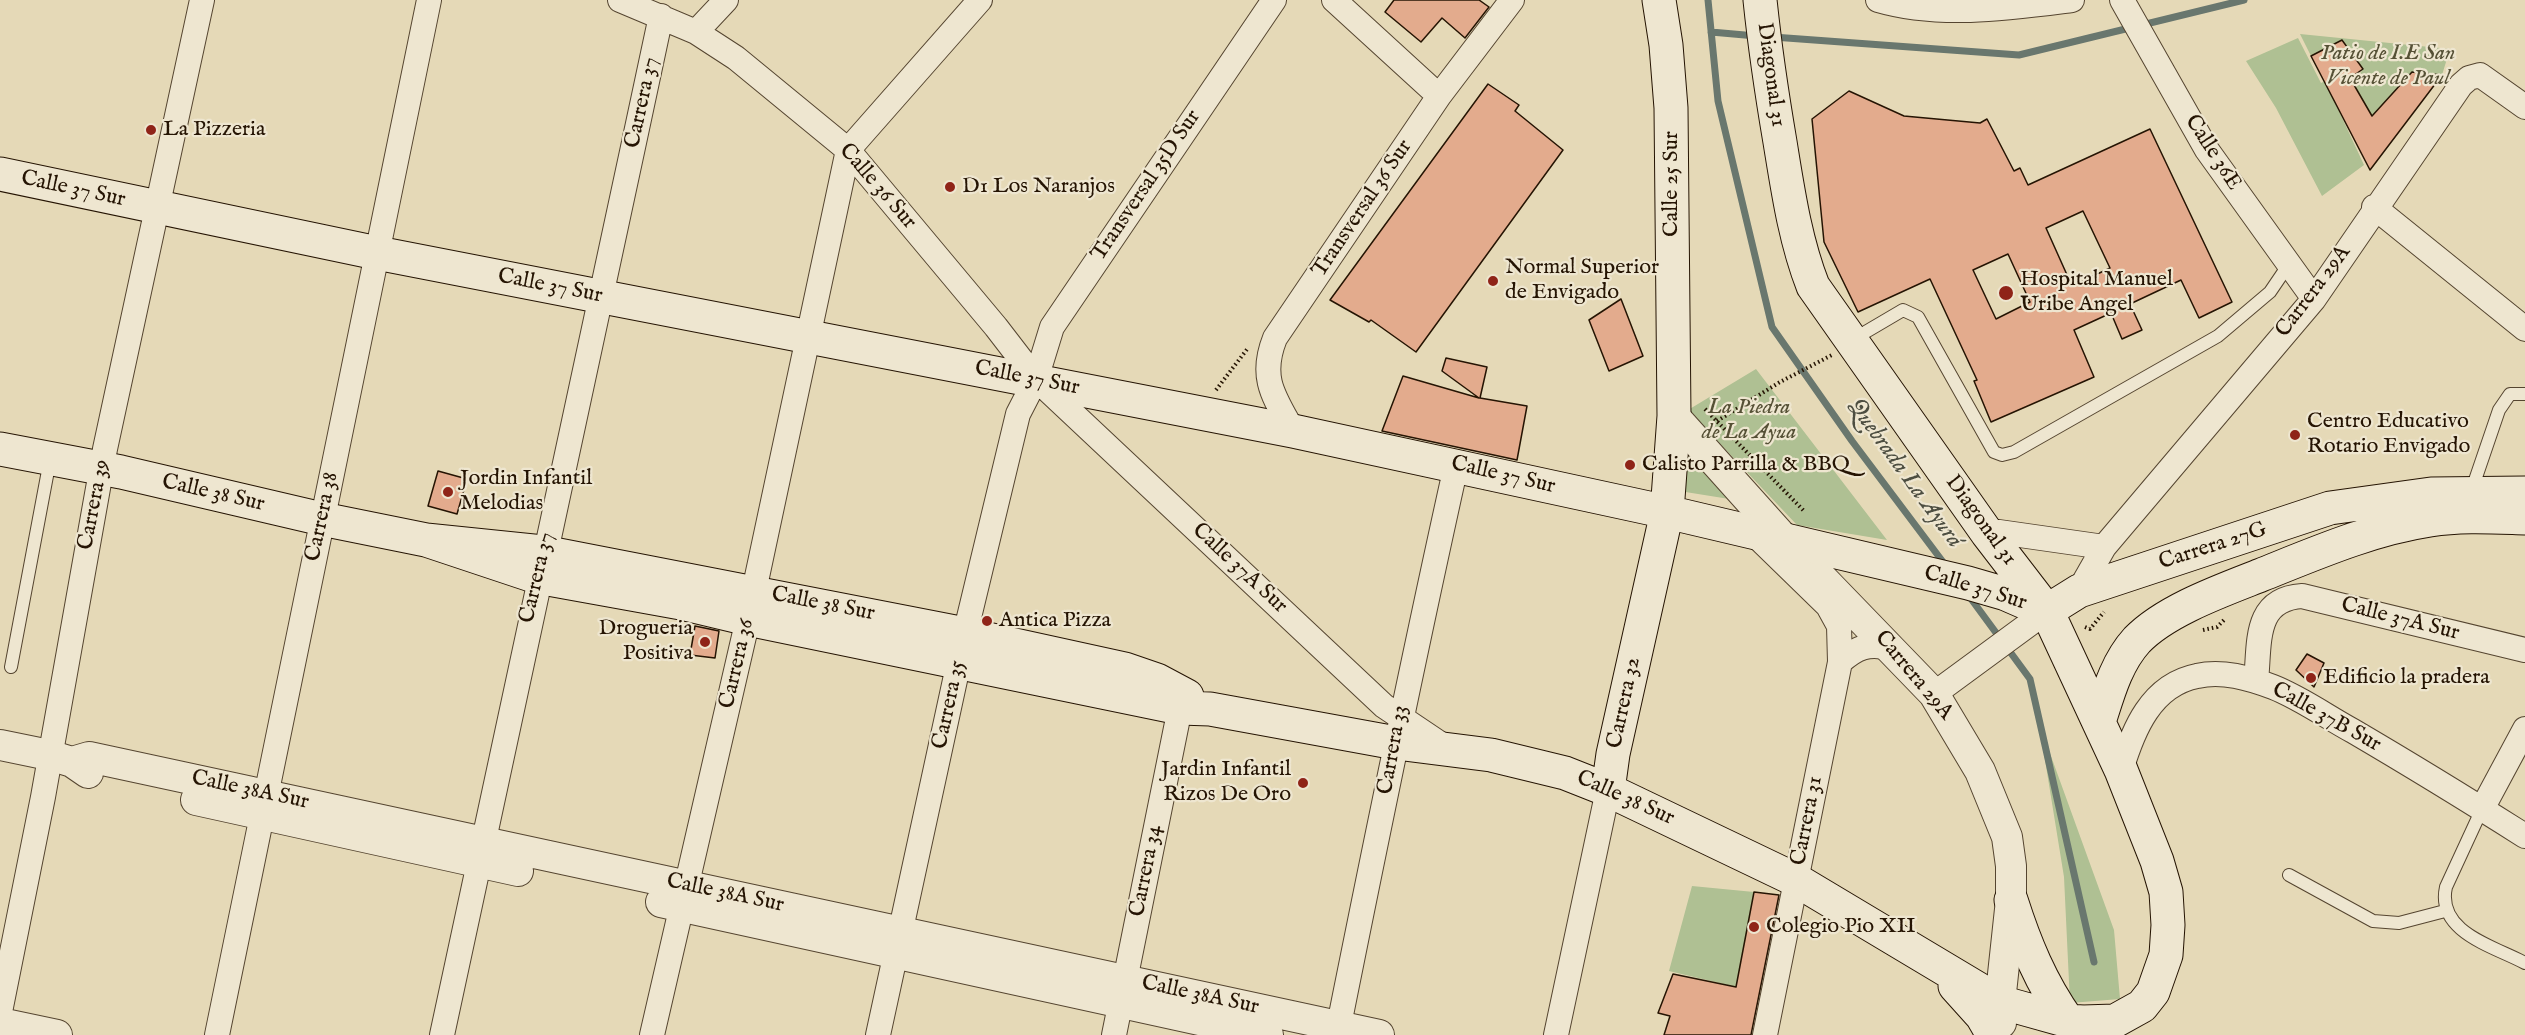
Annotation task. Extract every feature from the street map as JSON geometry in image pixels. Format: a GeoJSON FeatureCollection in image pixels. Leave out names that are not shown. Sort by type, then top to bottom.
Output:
{"type":"FeatureCollection","features":[{"type":"Feature","properties":{"kind":"main road","name":"Calle 25 Sur"},"geometry":{"type":"LineString","coordinates":[[1659,0],[1666,45],[1671,108],[1687,410],[1667,512]]}},
{"type":"Feature","properties":{"kind":"main road","name":"Diagonal 31"},"geometry":{"type":"LineString","coordinates":[[1762,12],[1788,193],[1802,256],[1813,286],[1844,346],[2047,611],[2121,770],[2157,861],[2166,892],[2168,925],[2166,955],[2153,992],[2142,1006],[2115,1021],[2025,1024],[2000,1002]]}},
{"type":"Feature","properties":{"kind":"main road","name":"Calle 37 Sur"},"geometry":{"type":"LineString","coordinates":[[0,174],[377,253],[807,338],[1036,379],[1293,431],[1667,512],[1968,583],[2006,594],[2047,611]]}},
{"type":"Feature","properties":{"kind":"main road","name":"Calle 38 Sur"},"geometry":{"type":"LineString","coordinates":[[0,449],[102,469],[540,565],[962,647],[1125,669],[1157,680],[1195,708],[1398,730],[1449,750],[1525,761],[1565,773],[1608,790],[1796,880],[2000,1002]]}},
{"type":"Feature","properties":{"kind":"main road","name":"Carrera 27G"},"geometry":{"type":"LineString","coordinates":[[2047,611],[2079,591],[2330,508],[2431,494],[2525,493]]}},
{"type":"Feature","properties":{"kind":"main road","name":"Carrera 32"},"geometry":{"type":"LineString","coordinates":[[1608,790],[1613,754],[1667,512]]}},
{"type":"Feature","properties":{"kind":"main road","name":"Carrera 27G"},"geometry":{"type":"LineString","coordinates":[[2099,722],[2111,684],[2138,640],[2161,622],[2200,600],[2329,548],[2378,531],[2430,520],[2474,517],[2525,518]]}},
{"type":"Feature","properties":{"kind":"main road"},"geometry":{"type":"LineString","coordinates":[[2011,900],[2024,940],[2042,981],[2068,1021]]}},
{"type":"Feature","properties":{"kind":"main road"},"geometry":{"type":"LineString","coordinates":[[1924,955],[1966,997],[1993,1035]]}},
{"type":"Feature","properties":{"kind":"street","name":"Carrera 39"},"geometry":{"type":"LineString","coordinates":[[0,1012],[61,758],[102,469],[202,0]]}},
{"type":"Feature","properties":{"kind":"street","name":"Carrera 38"},"geometry":{"type":"LineString","coordinates":[[217,1035],[429,0]]}},
{"type":"Feature","properties":{"kind":"street","name":"Calle 36 Sur"},"geometry":{"type":"LineString","coordinates":[[620,0],[696,32],[736,58],[848,150],[996,327],[1036,379]]}},
{"type":"Feature","properties":{"kind":"street"},"geometry":{"type":"LineString","coordinates":[[696,32],[726,0]]}},
{"type":"Feature","properties":{"kind":"street"},"geometry":{"type":"LineString","coordinates":[[848,150],[980,0]]}},
{"type":"Feature","properties":{"kind":"street","name":"Transversal 35D Sur"},"geometry":{"type":"LineString","coordinates":[[1036,379],[1052,327],[1274,0]]}},
{"type":"Feature","properties":{"kind":"street"},"geometry":{"type":"LineString","coordinates":[[1334,0],[1439,96]]}},
{"type":"Feature","properties":{"kind":"street","name":"Transversal 36 Sur"},"geometry":{"type":"LineString","coordinates":[[1293,431],[1269,384],[1266,368],[1275,338],[1439,96],[1512,0]]}},
{"type":"Feature","properties":{"kind":"street"},"geometry":{"type":"LineString","coordinates":[[1878,0],[1895,5],[1950,10],[2072,0]]}},
{"type":"Feature","properties":{"kind":"street","name":"Carrera 37"},"geometry":{"type":"LineString","coordinates":[[441,1035],[540,565],[602,297],[661,16]]}},
{"type":"Feature","properties":{"kind":"street","name":"Calle 36E"},"geometry":{"type":"LineString","coordinates":[[2132,18],[2207,150],[2314,298]]}},
{"type":"Feature","properties":{"kind":"street","name":"Carrera 29A"},"geometry":{"type":"LineString","coordinates":[[2079,591],[2104,547],[2314,298],[2374,207],[2461,85],[2469,78],[2480,75],[2525,107]]}},
{"type":"Feature","properties":{"kind":"street","name":"Carrera 36"},"geometry":{"type":"LineString","coordinates":[[652,1035],[751,605],[848,150]]}},
{"type":"Feature","properties":{"kind":"street"},"geometry":{"type":"LineString","coordinates":[[2374,207],[2525,328]]}},
{"type":"Feature","properties":{"kind":"street","name":"Carrera 35"},"geometry":{"type":"LineString","coordinates":[[878,1035],[962,647],[1018,414],[1036,379]]}},
{"type":"Feature","properties":{"kind":"street","name":"Calle 37A Sur"},"geometry":{"type":"LineString","coordinates":[[1036,379],[1398,730]]}},
{"type":"Feature","properties":{"kind":"street","name":"Carrera 29A"},"geometry":{"type":"LineString","coordinates":[[1687,410],[1786,541],[1890,648],[1942,687],[1997,806],[2007,837],[2011,900],[2000,1002],[2001,1035]]}},
{"type":"Feature","properties":{"kind":"street","name":"Carrera 33"},"geometry":{"type":"LineString","coordinates":[[1337,1031],[1398,730],[1456,466]]}},
{"type":"Feature","properties":{"kind":"street","name":"Carrera 31"},"geometry":{"type":"LineString","coordinates":[[1752,532],[1828,606],[1839,626],[1840,662],[1765,1035]]}},
{"type":"Feature","properties":{"kind":"street"},"geometry":{"type":"LineString","coordinates":[[1987,533],[1999,532],[2104,547]]}},
{"type":"Feature","properties":{"kind":"street","name":"Calle 37A Sur"},"geometry":{"type":"LineString","coordinates":[[2256,681],[2263,622],[2275,603],[2286,597],[2302,596],[2525,650]]}},
{"type":"Feature","properties":{"kind":"street","name":"Carrera 27G"},"geometry":{"type":"LineString","coordinates":[[1942,687],[2047,611]]}},
{"type":"Feature","properties":{"kind":"street"},"geometry":{"type":"LineString","coordinates":[[1840,662],[1854,650],[1864,646],[1890,648]]}},
{"type":"Feature","properties":{"kind":"street","name":"Calle 37B Sur"},"geometry":{"type":"LineString","coordinates":[[2121,770],[2136,726],[2148,708],[2170,687],[2196,676],[2221,673],[2256,681],[2295,698],[2437,780],[2525,836]]}},
{"type":"Feature","properties":{"kind":"street","name":"Carrera 34"},"geometry":{"type":"LineString","coordinates":[[1114,1035],[1123,991],[1195,708]]}},
{"type":"Feature","properties":{"kind":"street"},"geometry":{"type":"LineString","coordinates":[[2482,809],[2525,729]]}},
{"type":"Feature","properties":{"kind":"street","name":"Calle 38A Sur"},"geometry":{"type":"LineString","coordinates":[[0,745],[61,758],[85,772],[263,805],[1123,991],[1337,1031],[1378,1035]]}},
{"type":"Feature","properties":{"kind":"street"},"geometry":{"type":"LineString","coordinates":[[2437,780],[2466,784],[2487,777],[2506,763]]}},
{"type":"Feature","properties":{"kind":"street","name":"Carrera 32"},"geometry":{"type":"LineString","coordinates":[[1556,1035],[1608,790]]}},
{"type":"Feature","properties":{"kind":"street","name":"Calle 38A Sur"},"geometry":{"type":"LineString","coordinates":[[1123,991],[1268,1035]]}},
{"type":"Feature","properties":{"kind":"street"},"geometry":{"type":"LineString","coordinates":[[0,1023],[57,1035]]}},
{"type":"Feature","properties":{"kind":"lane"},"geometry":{"type":"LineString","coordinates":[[1844,346],[1903,310],[1918,317],[1995,452],[2002,455],[2014,452],[2218,336],[2270,292],[2289,264]]}},
{"type":"Feature","properties":{"kind":"lane"},"geometry":{"type":"LineString","coordinates":[[2471,492],[2499,410],[2510,394],[2525,394]]}},
{"type":"Feature","properties":{"kind":"lane"},"geometry":{"type":"LineString","coordinates":[[11,667],[51,459]]}},
{"type":"Feature","properties":{"kind":"lane"},"geometry":{"type":"LineString","coordinates":[[2482,809],[2446,887],[2443,900],[2445,911],[2459,929],[2525,963]]}},
{"type":"Feature","properties":{"kind":"lane"},"geometry":{"type":"LineString","coordinates":[[2289,875],[2373,921],[2398,923],[2445,911]]}},
{"type":"Feature","properties":{"kind":"path"},"geometry":{"type":"LineString","coordinates":[[1716,421],[1844,346]]}},
{"type":"Feature","properties":{"kind":"path"},"geometry":{"type":"LineString","coordinates":[[1687,410],[1716,421],[1804,512]]}},
{"type":"Feature","properties":{"kind":"path"},"geometry":{"type":"LineString","coordinates":[[2196,628],[2203,630],[2217,627],[2233,611]]}},
{"type":"Feature","properties":{"kind":"green space","name":"Patio de I.E San Vicente de Paul"},"geometry":{"type":"Polygon","coordinates":[[[2300,34],[2450,49],[2442,75],[2416,72],[2372,116],[2353,83],[2363,69],[2343,40],[2311,56],[2300,34]]]}},
{"type":"Feature","properties":{"kind":"green space"},"geometry":{"type":"Polygon","coordinates":[[[2298,38],[2321,83],[2325,81],[2364,165],[2322,196],[2276,108],[2246,61],[2298,38]]]}},
{"type":"Feature","properties":{"kind":"green space","name":"La Piedra de La Ayua"},"geometry":{"type":"Polygon","coordinates":[[[1756,369],[1887,540],[1797,525],[1688,410],[1756,369]]]}},
{"type":"Feature","properties":{"kind":"green space"},"geometry":{"type":"Polygon","coordinates":[[[1684,431],[1748,502],[1673,490],[1684,431]]]}},
{"type":"Feature","properties":{"kind":"green space"},"geometry":{"type":"Polygon","coordinates":[[[2039,723],[2114,930],[2120,999],[2070,1003],[2064,877],[2039,723]]]}},
{"type":"Feature","properties":{"kind":"green space"},"geometry":{"type":"Polygon","coordinates":[[[1692,886],[1754,892],[1736,987],[1669,971],[1692,886]]]}},
{"type":"Feature","properties":{"kind":"building"},"geometry":{"type":"Polygon","coordinates":[[[1394,0],[1479,0],[1489,7],[1465,38],[1442,18],[1421,42],[1385,12],[1394,0]]]}},
{"type":"Feature","properties":{"kind":"building"},"geometry":{"type":"Polygon","coordinates":[[[2342,40],[2363,69],[2350,78],[2372,116],[2412,72],[2442,75],[2370,170],[2311,56],[2342,40]]]}},
{"type":"Feature","properties":{"kind":"building"},"geometry":{"type":"Polygon","coordinates":[[[1488,84],[1519,105],[1515,111],[1563,150],[1416,352],[1371,320],[1369,322],[1330,300],[1488,84]]]}},
{"type":"Feature","properties":{"kind":"building"},"geometry":{"type":"Polygon","coordinates":[[[1849,91],[1904,116],[1980,123],[1987,119],[2014,171],[2020,168],[2028,185],[2150,129],[2232,302],[2199,318],[2181,280],[2130,304],[2142,330],[2122,339],[2111,313],[2074,330],[2094,377],[1991,422],[1974,381],[1977,380],[1930,279],[1858,312],[1824,242],[1812,119],[1849,91]],[[2083,211],[2046,228],[2072,286],[2110,268],[2083,211]],[[2008,254],[1973,270],[1996,319],[2030,302],[2008,254]]]}},
{"type":"Feature","properties":{"kind":"building"},"geometry":{"type":"Polygon","coordinates":[[[1621,299],[1643,356],[1609,371],[1589,320],[1621,299]]]}},
{"type":"Feature","properties":{"kind":"building"},"geometry":{"type":"Polygon","coordinates":[[[1446,358],[1487,367],[1480,398],[1527,406],[1517,460],[1382,431],[1403,376],[1479,398],[1442,371],[1446,358]]]}},
{"type":"Feature","properties":{"kind":"building","name":"Jordin Infantil Melodias"},"geometry":{"type":"Polygon","coordinates":[[[438,471],[467,479],[457,514],[428,506],[438,471]]]}},
{"type":"Feature","properties":{"kind":"building","name":"Drogueria Positiva"},"geometry":{"type":"Polygon","coordinates":[[[695,626],[719,631],[715,658],[690,655],[695,626]]]}},
{"type":"Feature","properties":{"kind":"building","name":"Edificio la pradera"},"geometry":{"type":"Polygon","coordinates":[[[2307,654],[2324,663],[2314,687],[2296,670],[2307,654]]]}},
{"type":"Feature","properties":{"kind":"building"},"geometry":{"type":"Polygon","coordinates":[[[1754,892],[1779,895],[1751,1035],[1664,1035],[1670,1016],[1658,1013],[1673,974],[1736,987],[1754,892]]]}},
{"type":"Feature","properties":{"kind":"waterway","name":"Quebrada La Ayurá"},"geometry":{"type":"LineString","coordinates":[[1708,0],[1718,101],[1772,327],[1852,441],[1946,566]]}},
{"type":"Feature","properties":{"kind":"waterway"},"geometry":{"type":"LineString","coordinates":[[1773,37],[2019,55],[2244,0]]}},
{"type":"Feature","properties":{"kind":"waterway"},"geometry":{"type":"LineString","coordinates":[[1711,32],[1756,36]]}},
{"type":"Feature","properties":{"kind":"waterway","name":"Quebrada La Ayurá"},"geometry":{"type":"LineString","coordinates":[[1969,596],[2030,679],[2094,962]]}},
{"type":"Feature","properties":{"kind":"place","name":"La Pizzeria"},"geometry":{"type":"Point","coordinates":[151,130]}},
{"type":"Feature","properties":{"kind":"place","name":"D1 Los Naranjos"},"geometry":{"type":"Point","coordinates":[950,187]}},
{"type":"Feature","properties":{"kind":"place","name":"Normal Superior de Envigado"},"geometry":{"type":"Point","coordinates":[1493,281]}},
{"type":"Feature","properties":{"kind":"place","name":"Hospital Manuel Uribe Angel"},"geometry":{"type":"Point","coordinates":[2006,293]}},
{"type":"Feature","properties":{"kind":"place","name":"Centro Educativo Rotario Envigado"},"geometry":{"type":"Point","coordinates":[2295,435]}},
{"type":"Feature","properties":{"kind":"place","name":"Calisto Parrilla & BBQ"},"geometry":{"type":"Point","coordinates":[1630,465]}},
{"type":"Feature","properties":{"kind":"place","name":"Jordin Infantil Melodias"},"geometry":{"type":"Point","coordinates":[448,492]}},
{"type":"Feature","properties":{"kind":"place","name":"Antica Pizza"},"geometry":{"type":"Point","coordinates":[987,621]}},
{"type":"Feature","properties":{"kind":"place","name":"Drogueria Positiva"},"geometry":{"type":"Point","coordinates":[705,642]}},
{"type":"Feature","properties":{"kind":"place","name":"Edificio la pradera"},"geometry":{"type":"Point","coordinates":[2311,678]}},
{"type":"Feature","properties":{"kind":"place","name":"Jardin Infantil Rizos De Oro"},"geometry":{"type":"Point","coordinates":[1303,783]}},
{"type":"Feature","properties":{"kind":"place","name":"Colegio Pio XII"},"geometry":{"type":"Point","coordinates":[1754,927]}}]}
